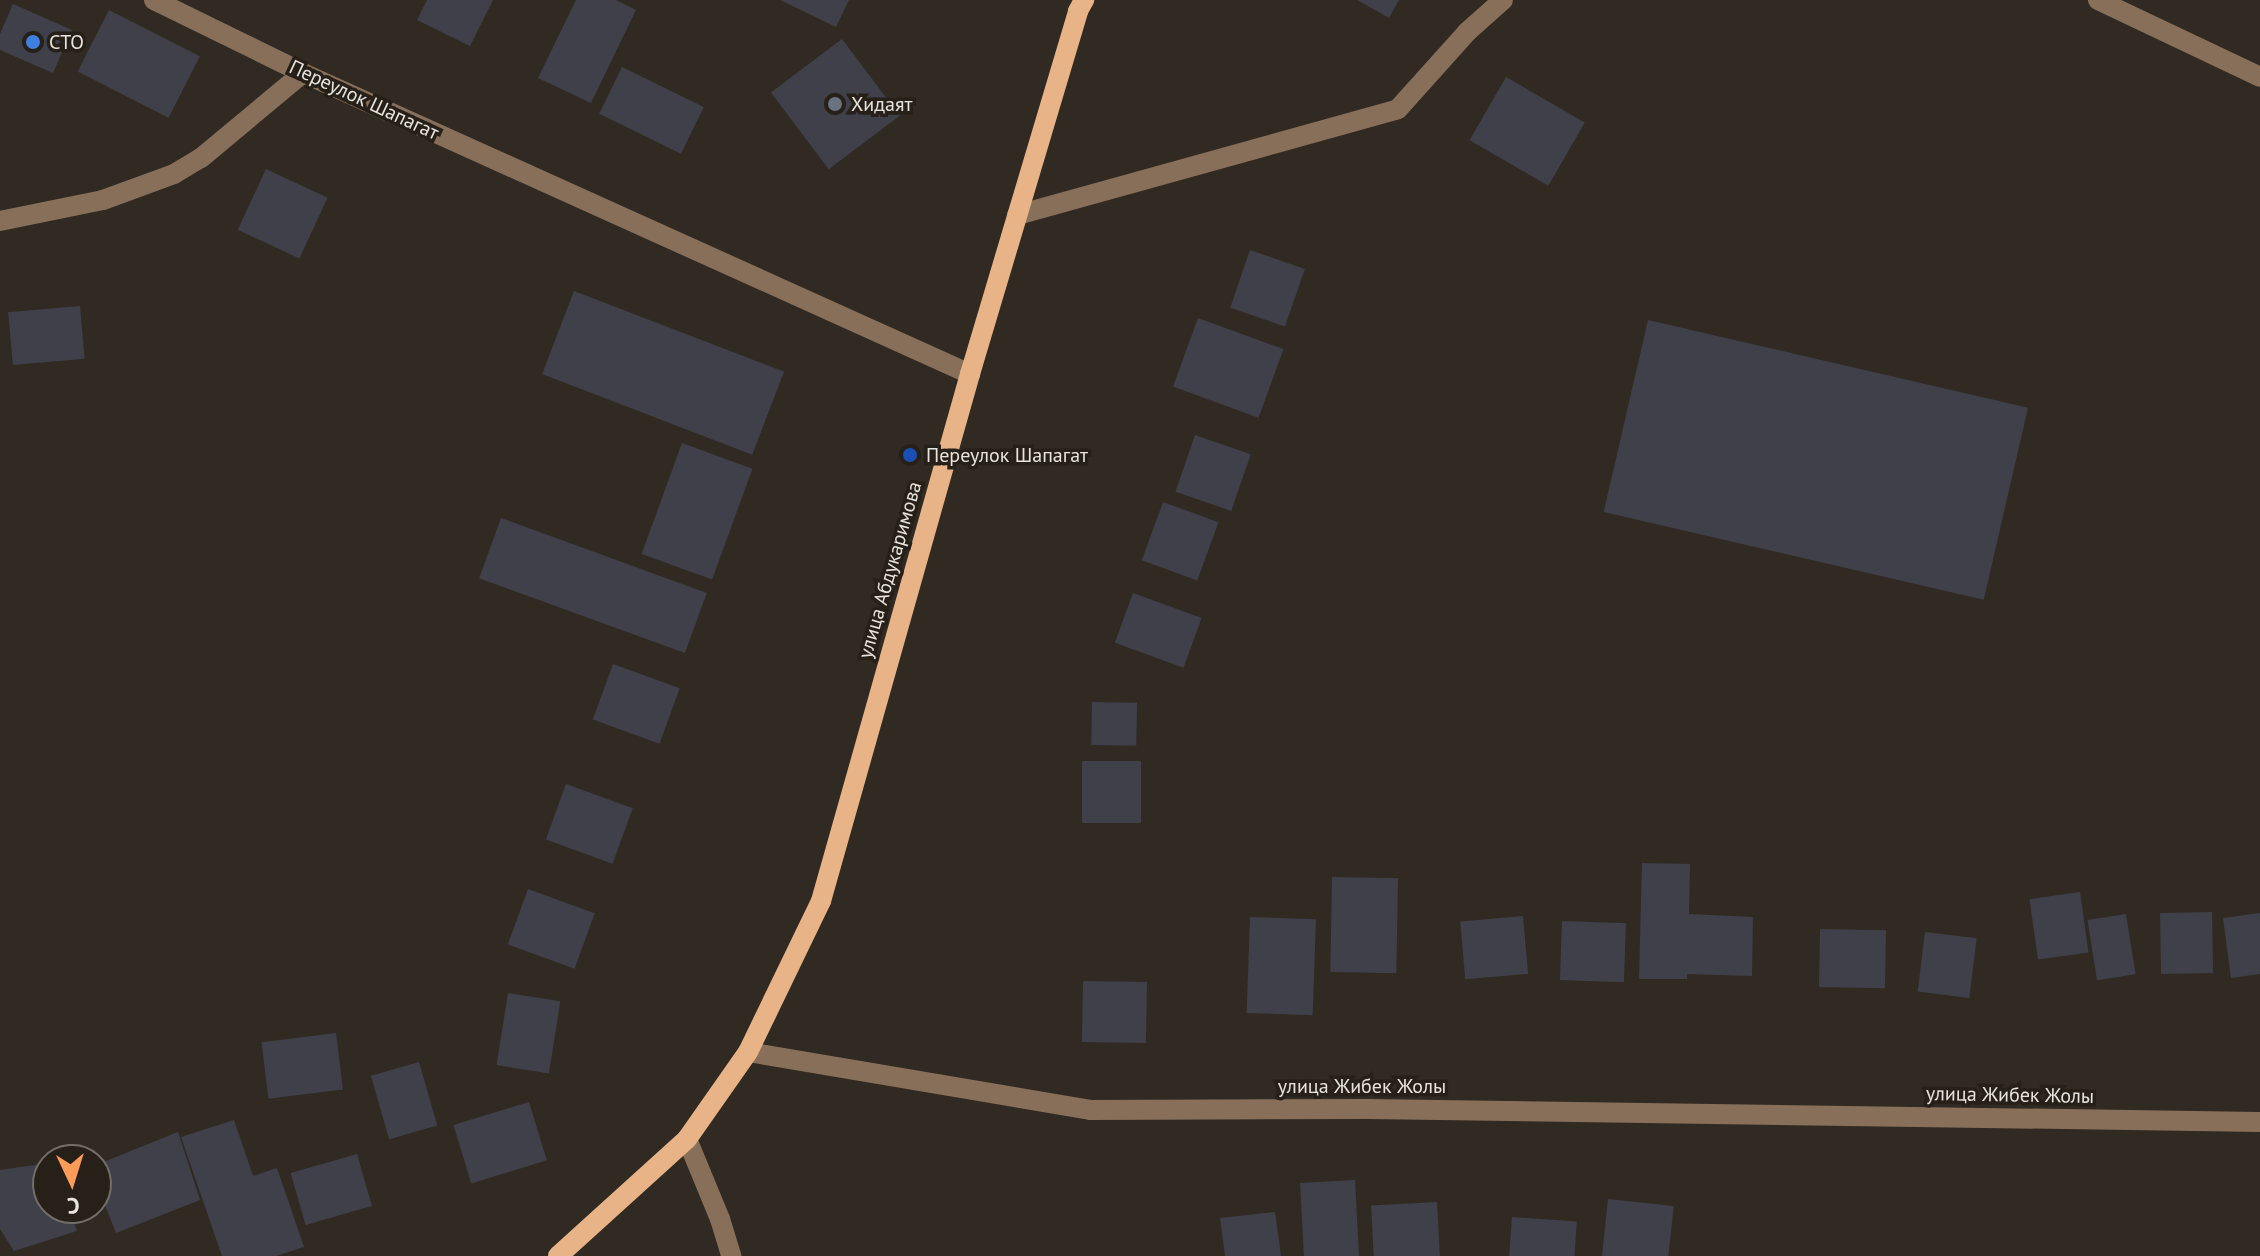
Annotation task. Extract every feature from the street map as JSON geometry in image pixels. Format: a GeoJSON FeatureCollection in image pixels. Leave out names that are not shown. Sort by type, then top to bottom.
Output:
{"type":"FeatureCollection","features":[{"type":"Feature","properties":{"kind":"main road","name":"улица Абдукаримова"},"geometry":{"type":"LineString","coordinates":[[748,1052],[821,901],[970,374],[1084,0]]}},
{"type":"Feature","properties":{"kind":"main road"},"geometry":{"type":"LineString","coordinates":[[558,1256],[687,1139],[748,1052]]}},
{"type":"Feature","properties":{"kind":"street","name":"Переулок Шапагат"},"geometry":{"type":"LineString","coordinates":[[154,0],[303,73],[970,374]]}},
{"type":"Feature","properties":{"kind":"street"},"geometry":{"type":"LineString","coordinates":[[1017,215],[1398,109],[1467,32],[1503,0]]}},
{"type":"Feature","properties":{"kind":"street"},"geometry":{"type":"LineString","coordinates":[[2098,0],[2260,77]]}},
{"type":"Feature","properties":{"kind":"street"},"geometry":{"type":"LineString","coordinates":[[0,221],[103,200],[174,174],[201,158],[303,73]]}},
{"type":"Feature","properties":{"kind":"street","name":"улица Жибек Жолы"},"geometry":{"type":"LineString","coordinates":[[748,1052],[1090,1110],[1368,1109],[2260,1122]]}},
{"type":"Feature","properties":{"kind":"street"},"geometry":{"type":"LineString","coordinates":[[687,1139],[720,1219],[731,1256]]}},
{"type":"Feature","properties":{"kind":"building"},"geometry":{"type":"Polygon","coordinates":[[[427,0],[493,0],[470,46],[417,20],[427,0]]]}},
{"type":"Feature","properties":{"kind":"building"},"geometry":{"type":"Polygon","coordinates":[[[576,0],[616,0],[636,10],[591,103],[538,78],[576,0]]]}},
{"type":"Feature","properties":{"kind":"building"},"geometry":{"type":"Polygon","coordinates":[[[780,0],[849,0],[836,27],[780,0]]]}},
{"type":"Feature","properties":{"kind":"building"},"geometry":{"type":"Polygon","coordinates":[[[1357,0],[1399,0],[1389,18],[1357,0]]]}},
{"type":"Feature","properties":{"kind":"building","name":"СТО"},"geometry":{"type":"Polygon","coordinates":[[[13,4],[72,30],[53,73],[0,50],[0,34],[13,4]]]}},
{"type":"Feature","properties":{"kind":"building"},"geometry":{"type":"Polygon","coordinates":[[[109,10],[200,56],[169,118],[78,71],[109,10]]]}},
{"type":"Feature","properties":{"kind":"building","name":"Хидаят"},"geometry":{"type":"Polygon","coordinates":[[[842,39],[900,116],[829,169],[771,93],[842,39]]]}},
{"type":"Feature","properties":{"kind":"building"},"geometry":{"type":"Polygon","coordinates":[[[622,67],[704,107],[681,154],[599,114],[622,67]]]}},
{"type":"Feature","properties":{"kind":"building"},"geometry":{"type":"Polygon","coordinates":[[[1506,77],[1585,122],[1548,186],[1470,140],[1506,77]]]}},
{"type":"Feature","properties":{"kind":"building"},"geometry":{"type":"Polygon","coordinates":[[[266,169],[328,198],[299,258],[238,230],[266,169]]]}},
{"type":"Feature","properties":{"kind":"building"},"geometry":{"type":"Polygon","coordinates":[[[1250,250],[1305,269],[1285,327],[1230,308],[1250,250]]]}},
{"type":"Feature","properties":{"kind":"building"},"geometry":{"type":"Polygon","coordinates":[[[574,291],[784,372],[752,455],[542,374],[574,291]]]}},
{"type":"Feature","properties":{"kind":"building"},"geometry":{"type":"Polygon","coordinates":[[[80,306],[85,359],[13,365],[8,312],[80,306]]]}},
{"type":"Feature","properties":{"kind":"building"},"geometry":{"type":"Polygon","coordinates":[[[1198,318],[1284,349],[1259,418],[1173,387],[1198,318]]]}},
{"type":"Feature","properties":{"kind":"building"},"geometry":{"type":"Polygon","coordinates":[[[1648,320],[2028,408],[1984,600],[1604,512],[1648,320]]]}},
{"type":"Feature","properties":{"kind":"building"},"geometry":{"type":"Polygon","coordinates":[[[1195,435],[1251,454],[1231,511],[1175,492],[1195,435]]]}},
{"type":"Feature","properties":{"kind":"building"},"geometry":{"type":"Polygon","coordinates":[[[682,443],[752,469],[712,580],[642,554],[682,443]]]}},
{"type":"Feature","properties":{"kind":"building"},"geometry":{"type":"Polygon","coordinates":[[[1163,502],[1218,522],[1197,580],[1142,560],[1163,502]]]}},
{"type":"Feature","properties":{"kind":"building"},"geometry":{"type":"Polygon","coordinates":[[[501,518],[707,593],[685,653],[479,578],[501,518]]]}},
{"type":"Feature","properties":{"kind":"building"},"geometry":{"type":"Polygon","coordinates":[[[1133,593],[1202,618],[1183,668],[1115,643],[1133,593]]]}},
{"type":"Feature","properties":{"kind":"building"},"geometry":{"type":"Polygon","coordinates":[[[613,664],[680,688],[660,744],[593,719],[613,664]]]}},
{"type":"Feature","properties":{"kind":"building"},"geometry":{"type":"Polygon","coordinates":[[[1092,702],[1137,703],[1136,746],[1091,745],[1092,702]]]}},
{"type":"Feature","properties":{"kind":"building"},"geometry":{"type":"Polygon","coordinates":[[[1082,761],[1141,761],[1141,823],[1082,823],[1082,761]]]}},
{"type":"Feature","properties":{"kind":"building"},"geometry":{"type":"Polygon","coordinates":[[[566,784],[633,808],[613,864],[546,839],[566,784]]]}},
{"type":"Feature","properties":{"kind":"building"},"geometry":{"type":"Polygon","coordinates":[[[1642,863],[1690,864],[1689,914],[1753,917],[1752,976],[1687,974],[1687,979],[1639,979],[1642,863]]]}},
{"type":"Feature","properties":{"kind":"building"},"geometry":{"type":"Polygon","coordinates":[[[1332,877],[1398,878],[1396,973],[1330,972],[1332,877]]]}},
{"type":"Feature","properties":{"kind":"building"},"geometry":{"type":"Polygon","coordinates":[[[528,889],[595,913],[575,969],[508,944],[528,889]]]}},
{"type":"Feature","properties":{"kind":"building"},"geometry":{"type":"Polygon","coordinates":[[[2080,892],[2088,952],[2038,960],[2029,899],[2080,892]]]}},
{"type":"Feature","properties":{"kind":"building"},"geometry":{"type":"Polygon","coordinates":[[[2212,912],[2213,973],[2161,974],[2160,913],[2212,912]]]}},
{"type":"Feature","properties":{"kind":"building"},"geometry":{"type":"Polygon","coordinates":[[[2260,913],[2260,974],[2231,978],[2223,918],[2260,913]]]}},
{"type":"Feature","properties":{"kind":"building"},"geometry":{"type":"Polygon","coordinates":[[[2126,914],[2136,974],[2097,980],[2087,920],[2126,914]]]}},
{"type":"Feature","properties":{"kind":"building"},"geometry":{"type":"Polygon","coordinates":[[[1523,916],[1528,974],[1465,979],[1460,921],[1523,916]]]}},
{"type":"Feature","properties":{"kind":"building"},"geometry":{"type":"Polygon","coordinates":[[[1250,917],[1316,919],[1313,1015],[1247,1013],[1250,917]]]}},
{"type":"Feature","properties":{"kind":"building"},"geometry":{"type":"Polygon","coordinates":[[[1562,921],[1626,923],[1624,982],[1560,980],[1562,921]]]}},
{"type":"Feature","properties":{"kind":"building"},"geometry":{"type":"Polygon","coordinates":[[[1820,929],[1886,930],[1885,988],[1819,987],[1820,929]]]}},
{"type":"Feature","properties":{"kind":"building"},"geometry":{"type":"Polygon","coordinates":[[[1925,932],[1977,938],[1969,998],[1918,992],[1925,932]]]}},
{"type":"Feature","properties":{"kind":"building"},"geometry":{"type":"Polygon","coordinates":[[[1083,981],[1147,982],[1146,1043],[1082,1042],[1083,981]]]}},
{"type":"Feature","properties":{"kind":"building"},"geometry":{"type":"Polygon","coordinates":[[[508,993],[560,1001],[549,1073],[497,1065],[508,993]]]}},
{"type":"Feature","properties":{"kind":"building"},"geometry":{"type":"Polygon","coordinates":[[[336,1033],[343,1090],[269,1099],[262,1042],[336,1033]]]}},
{"type":"Feature","properties":{"kind":"building"},"geometry":{"type":"Polygon","coordinates":[[[419,1062],[437,1125],[389,1139],[371,1076],[419,1062]]]}},
{"type":"Feature","properties":{"kind":"building"},"geometry":{"type":"Polygon","coordinates":[[[529,1102],[547,1160],[471,1183],[453,1125],[529,1102]]]}},
{"type":"Feature","properties":{"kind":"building"},"geometry":{"type":"Polygon","coordinates":[[[234,1120],[253,1176],[277,1168],[304,1247],[276,1256],[222,1256],[181,1137],[234,1120]]]}},
{"type":"Feature","properties":{"kind":"building"},"geometry":{"type":"Polygon","coordinates":[[[178,1132],[200,1200],[116,1233],[112,1223],[112,1159],[178,1132]]]}},
{"type":"Feature","properties":{"kind":"building"},"geometry":{"type":"Polygon","coordinates":[[[357,1154],[372,1206],[306,1225],[291,1173],[357,1154]]]}},
{"type":"Feature","properties":{"kind":"building"},"geometry":{"type":"Polygon","coordinates":[[[32,1165],[32,1224],[75,1224],[77,1231],[14,1251],[0,1229],[0,1170],[32,1165]]]}},
{"type":"Feature","properties":{"kind":"building"},"geometry":{"type":"Polygon","coordinates":[[[1355,1180],[1359,1256],[1304,1256],[1300,1183],[1355,1180]]]}},
{"type":"Feature","properties":{"kind":"building"},"geometry":{"type":"Polygon","coordinates":[[[1608,1199],[1674,1206],[1668,1256],[1602,1256],[1608,1199]]]}},
{"type":"Feature","properties":{"kind":"building"},"geometry":{"type":"Polygon","coordinates":[[[1437,1202],[1440,1256],[1374,1256],[1371,1205],[1437,1202]]]}},
{"type":"Feature","properties":{"kind":"building"},"geometry":{"type":"Polygon","coordinates":[[[1275,1212],[1281,1256],[1225,1256],[1220,1218],[1275,1212]]]}},
{"type":"Feature","properties":{"kind":"building"},"geometry":{"type":"Polygon","coordinates":[[[1512,1217],[1577,1222],[1574,1256],[1509,1256],[1512,1217]]]}},
{"type":"Feature","properties":{"kind":"place","name":"СТО"},"geometry":{"type":"Point","coordinates":[33,42]}},
{"type":"Feature","properties":{"kind":"place","name":"Хидаят"},"geometry":{"type":"Point","coordinates":[835,104]}},
{"type":"Feature","properties":{"kind":"place","name":"Переулок Шапагат"},"geometry":{"type":"Point","coordinates":[910,455]}}]}
